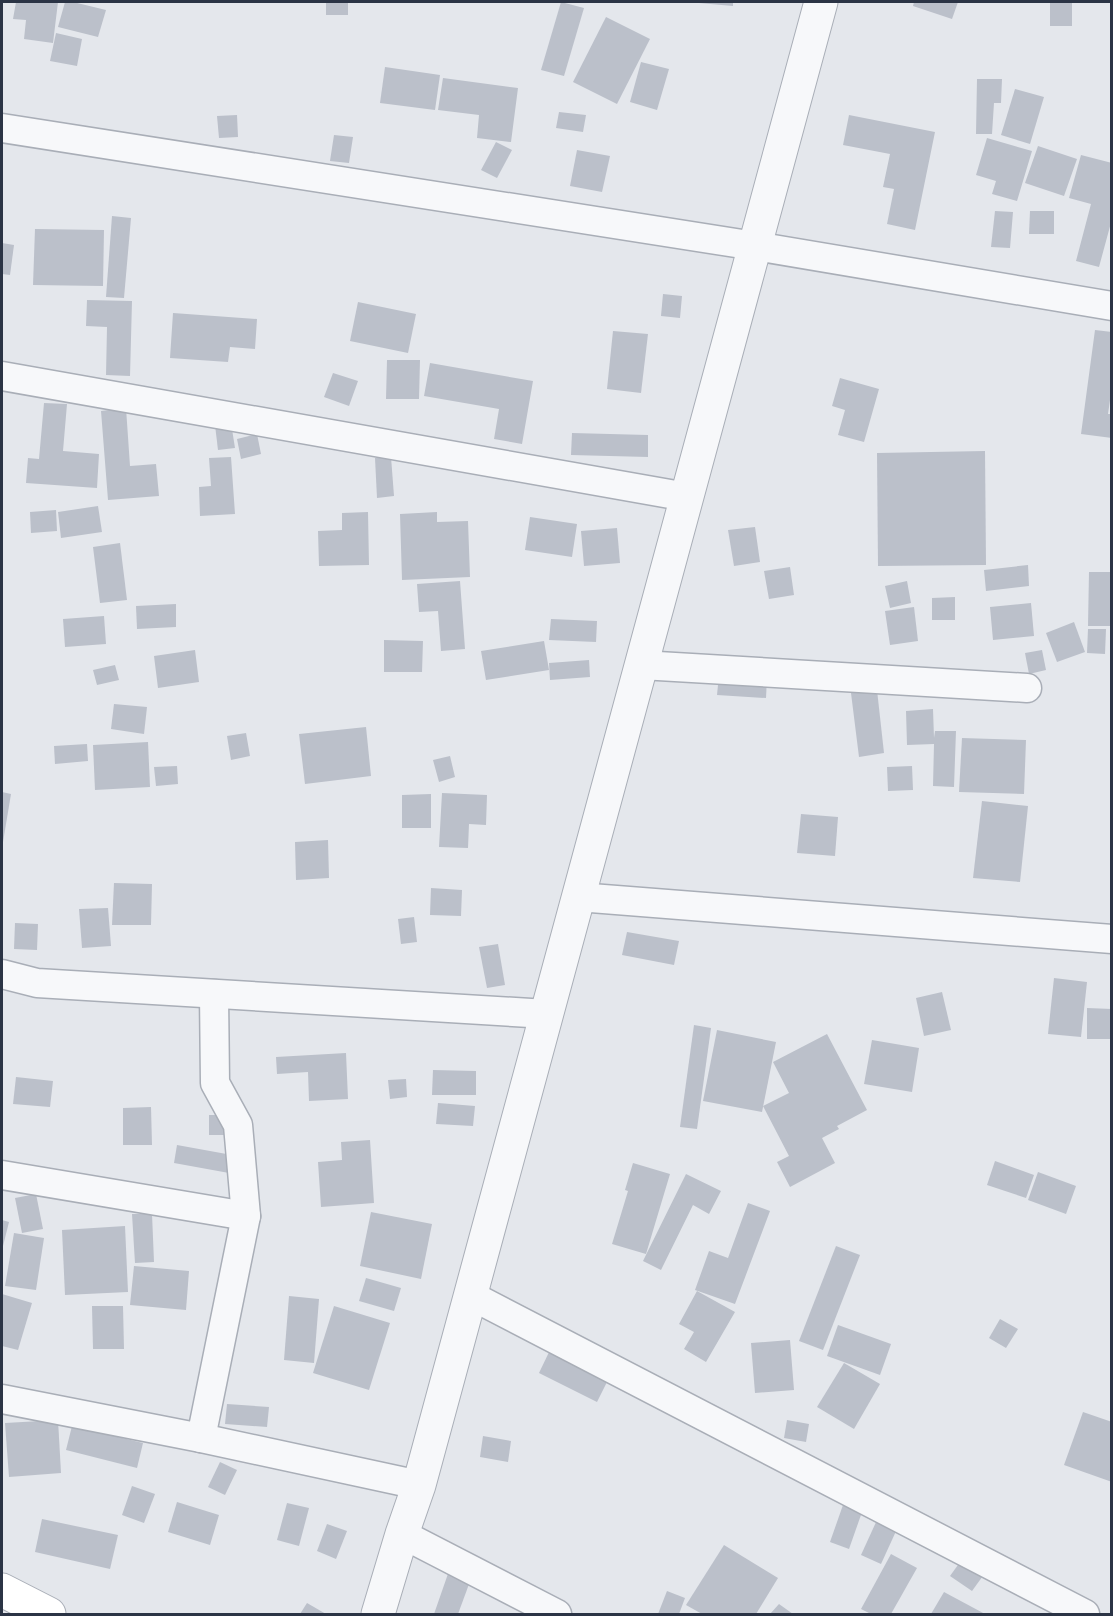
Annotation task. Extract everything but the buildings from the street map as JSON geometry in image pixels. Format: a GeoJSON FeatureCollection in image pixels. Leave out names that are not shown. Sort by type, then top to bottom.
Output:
{"type":"FeatureCollection","features":[{"type":"Feature","properties":{"kind":"main road"},"geometry":{"type":"LineString","coordinates":[[2,1590],[49,1614]]}},
{"type":"Feature","properties":{"kind":"street"},"geometry":{"type":"LineString","coordinates":[[378,1614],[419,1485],[821,2]]}},
{"type":"Feature","properties":{"kind":"street"},"geometry":{"type":"LineString","coordinates":[[2,128],[755,246],[1112,306]]}},
{"type":"Feature","properties":{"kind":"street"},"geometry":{"type":"LineString","coordinates":[[2,376],[687,497]]}},
{"type":"Feature","properties":{"kind":"street"},"geometry":{"type":"LineString","coordinates":[[641,665],[1027,688]]}},
{"type":"Feature","properties":{"kind":"street"},"geometry":{"type":"LineString","coordinates":[[578,897],[1112,939]]}},
{"type":"Feature","properties":{"kind":"street"},"geometry":{"type":"LineString","coordinates":[[2,974],[37,983],[547,1014]]}},
{"type":"Feature","properties":{"kind":"street"},"geometry":{"type":"LineString","coordinates":[[201,1438],[246,1216],[238,1125],[215,1083],[214,994]]}},
{"type":"Feature","properties":{"kind":"street"},"geometry":{"type":"LineString","coordinates":[[2,1174],[246,1216]]}},
{"type":"Feature","properties":{"kind":"street"},"geometry":{"type":"LineString","coordinates":[[470,1295],[1085,1614]]}},
{"type":"Feature","properties":{"kind":"street"},"geometry":{"type":"LineString","coordinates":[[2,1399],[201,1438],[419,1485]]}},
{"type":"Feature","properties":{"kind":"street"},"geometry":{"type":"LineString","coordinates":[[402,1534],[557,1614]]}}]}
